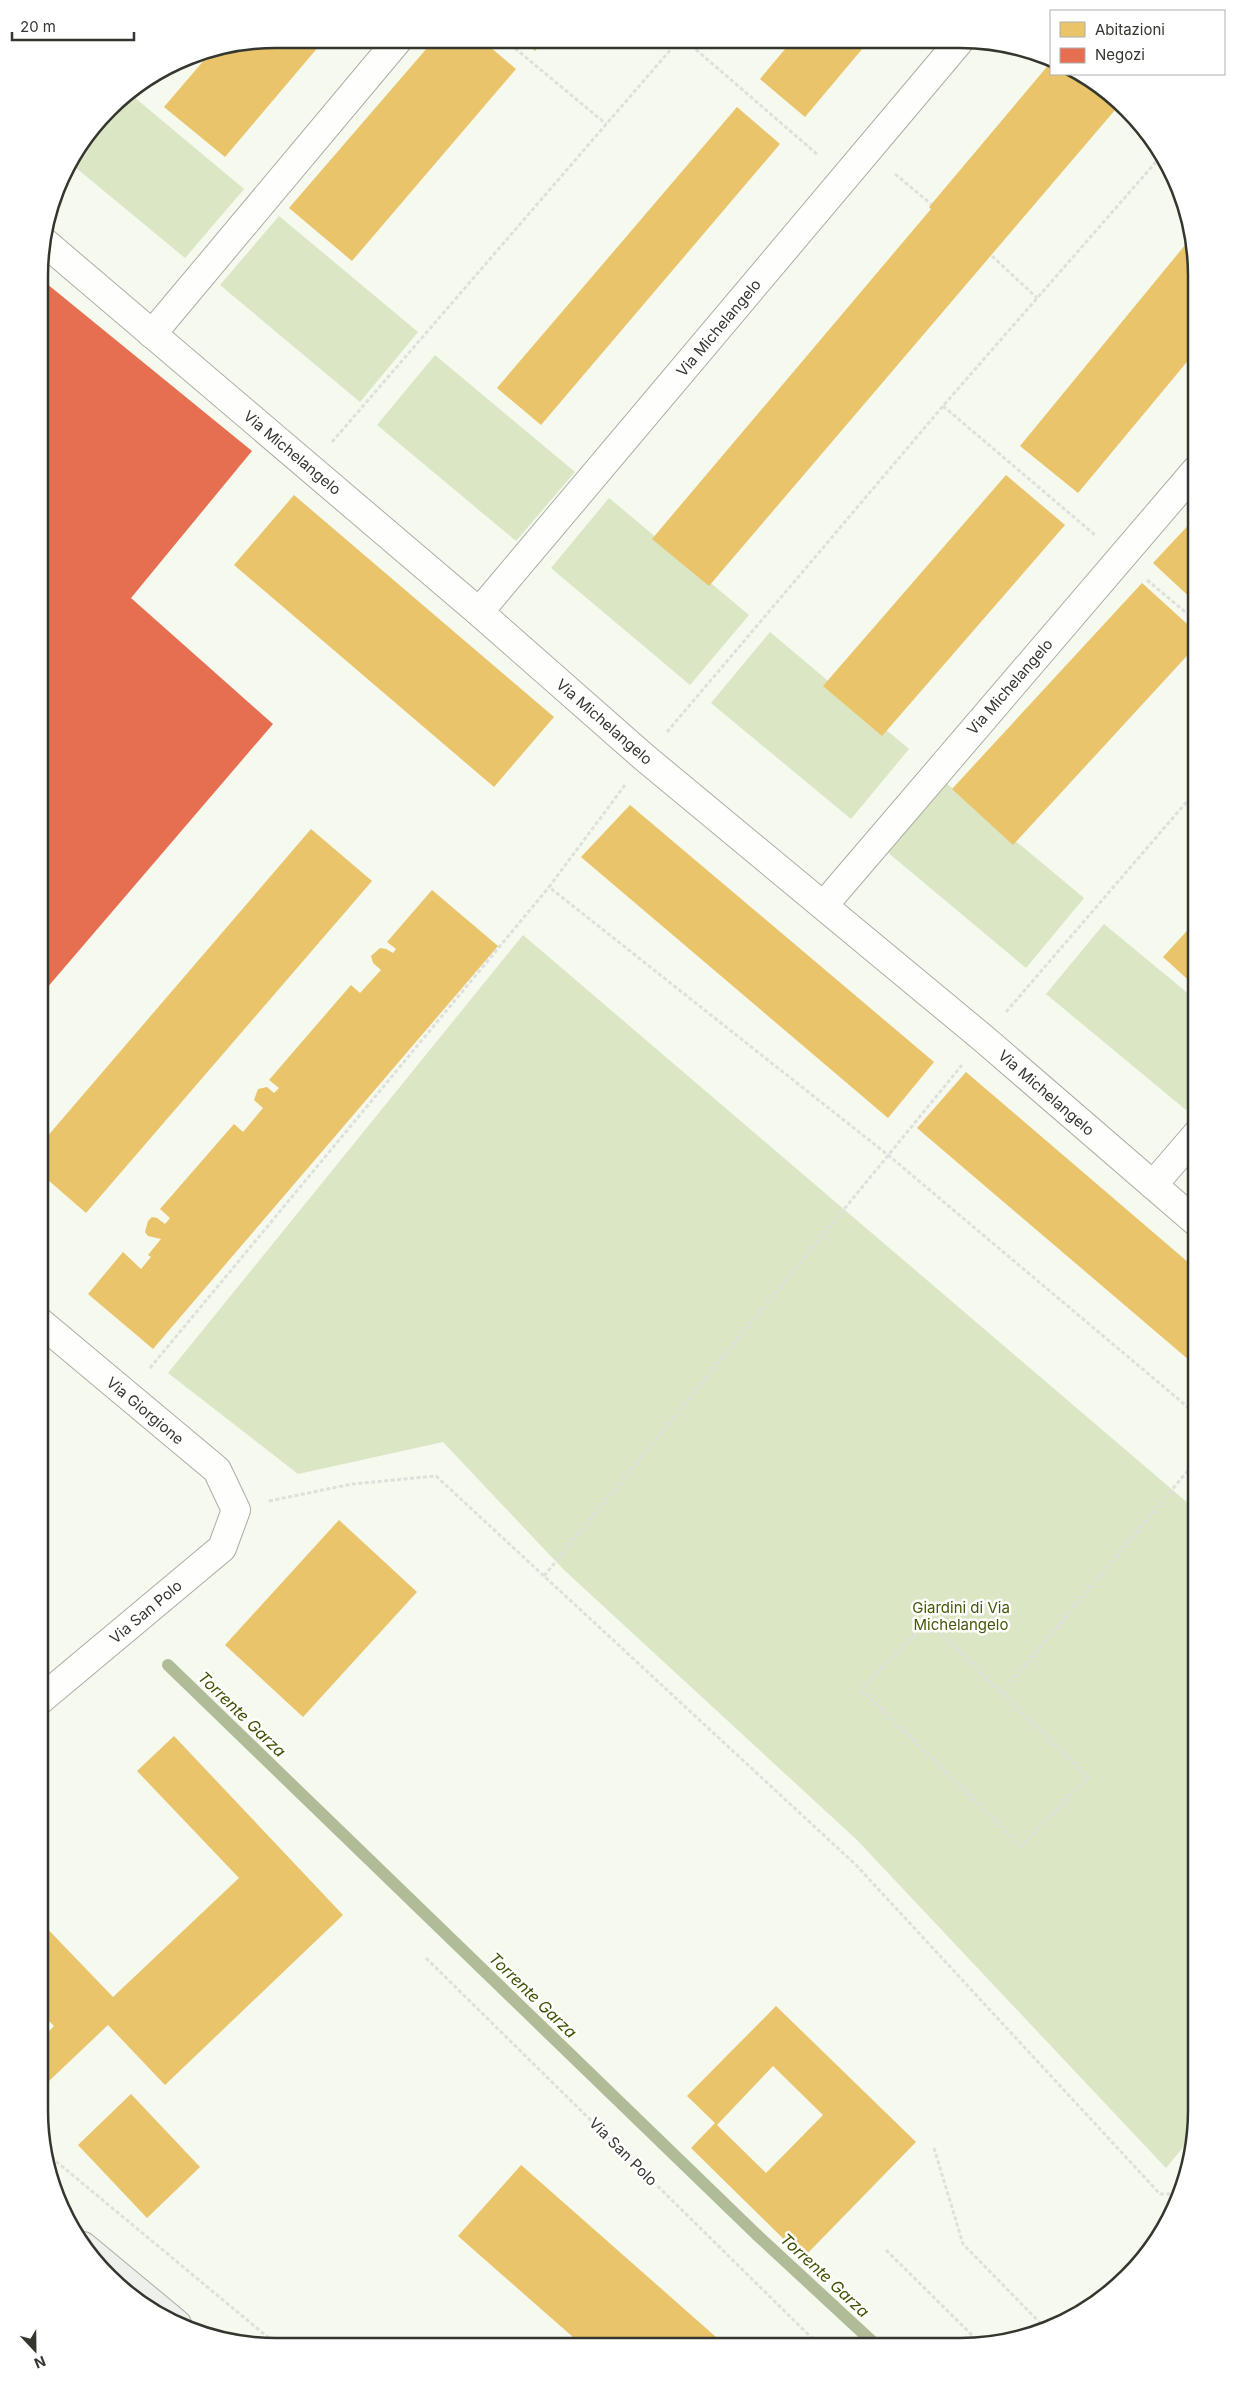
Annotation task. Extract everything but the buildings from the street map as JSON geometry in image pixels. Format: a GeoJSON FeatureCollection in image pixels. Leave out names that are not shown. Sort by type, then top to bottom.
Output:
{"type":"FeatureCollection","features":[{"type":"Feature","properties":{"kind":"street"},"geometry":{"type":"LineString","coordinates":[[152,334],[391,48]]}},
{"type":"Feature","properties":{"kind":"street","name":"Via Michelangelo"},"geometry":{"type":"LineString","coordinates":[[479,612],[954,48]]}},
{"type":"Feature","properties":{"kind":"street","name":"Via Michelangelo"},"geometry":{"type":"LineString","coordinates":[[49,246],[479,612],[645,758],[984,1039],[1188,1215]]}},
{"type":"Feature","properties":{"kind":"street","name":"Via Michelangelo"},"geometry":{"type":"LineString","coordinates":[[824,905],[1188,479]]}},
{"type":"Feature","properties":{"kind":"street"},"geometry":{"type":"LineString","coordinates":[[1153,1185],[1188,1144]]}},
{"type":"Feature","properties":{"kind":"street","name":"Via Giorgione"},"geometry":{"type":"LineString","coordinates":[[48,1329],[217,1470],[236,1510]]}},
{"type":"Feature","properties":{"kind":"street","name":"Via San Polo"},"geometry":{"type":"LineString","coordinates":[[48,1693],[222,1548],[236,1510]]}},
{"type":"Feature","properties":{"kind":"path"},"geometry":{"type":"LineString","coordinates":[[515,48],[606,124]]}},
{"type":"Feature","properties":{"kind":"path"},"geometry":{"type":"LineString","coordinates":[[332,443],[672,48]]}},
{"type":"Feature","properties":{"kind":"path"},"geometry":{"type":"LineString","coordinates":[[694,48],[845,178]]}},
{"type":"Feature","properties":{"kind":"path"},"geometry":{"type":"LineString","coordinates":[[868,150],[931,204]]}},
{"type":"Feature","properties":{"kind":"path"},"geometry":{"type":"LineString","coordinates":[[127,1396],[549,887],[645,758],[944,406],[1157,161]]}},
{"type":"Feature","properties":{"kind":"path"},"geometry":{"type":"LineString","coordinates":[[992,256],[1037,298]]}},
{"type":"Feature","properties":{"kind":"path"},"geometry":{"type":"LineString","coordinates":[[944,406],[1188,614]]}},
{"type":"Feature","properties":{"kind":"path"},"geometry":{"type":"LineString","coordinates":[[544,1576],[984,1039],[1188,800]]}},
{"type":"Feature","properties":{"kind":"path"},"geometry":{"type":"LineString","coordinates":[[549,887],[888,1155],[1188,1407]]}},
{"type":"Feature","properties":{"kind":"path"},"geometry":{"type":"LineString","coordinates":[[1002,1693],[1188,1471]]}},
{"type":"Feature","properties":{"kind":"path"},"geometry":{"type":"LineString","coordinates":[[236,1510],[291,1495],[352,1484],[436,1476],[856,1865],[1160,2194],[1171,2194]]}},
{"type":"Feature","properties":{"kind":"path"},"geometry":{"type":"LineString","coordinates":[[928,1621],[1002,1693],[1088,1777],[1021,1846],[861,1689],[928,1621]]}},
{"type":"Feature","properties":{"kind":"path","name":"Via San Polo"},"geometry":{"type":"LineString","coordinates":[[426,1958],[812,2338]]}},
{"type":"Feature","properties":{"kind":"path"},"geometry":{"type":"LineString","coordinates":[[934,2148],[963,2244],[1040,2322]]}},
{"type":"Feature","properties":{"kind":"path"},"geometry":{"type":"LineString","coordinates":[[53,2159],[268,2337]]}},
{"type":"Feature","properties":{"kind":"path"},"geometry":{"type":"LineString","coordinates":[[886,2250],[974,2337]]}},
{"type":"Feature","properties":{"kind":"green space"},"geometry":{"type":"Polygon","coordinates":[[[134,97],[244,189],[185,258],[75,167],[104,125],[134,97]]]}},
{"type":"Feature","properties":{"kind":"green space"},"geometry":{"type":"Polygon","coordinates":[[[279,216],[418,332],[360,402],[220,285],[279,216]]]}},
{"type":"Feature","properties":{"kind":"green space"},"geometry":{"type":"Polygon","coordinates":[[[435,355],[575,472],[516,541],[377,425],[435,355]]]}},
{"type":"Feature","properties":{"kind":"green space"},"geometry":{"type":"Polygon","coordinates":[[[609,498],[749,615],[690,685],[551,568],[609,498]]]}},
{"type":"Feature","properties":{"kind":"green space"},"geometry":{"type":"Polygon","coordinates":[[[770,632],[909,749],[851,819],[711,703],[770,632]]]}},
{"type":"Feature","properties":{"kind":"green space"},"geometry":{"type":"Polygon","coordinates":[[[945,782],[1084,898],[1026,968],[886,851],[945,782]]]}},
{"type":"Feature","properties":{"kind":"green space"},"geometry":{"type":"Polygon","coordinates":[[[1104,924],[1188,993],[1188,1108],[1186,1110],[1046,994],[1104,924]]]}},
{"type":"Feature","properties":{"kind":"green space","name":"Giardini di Via Michelangelo"},"geometry":{"type":"Polygon","coordinates":[[[523,935],[1188,1503],[1188,2110],[1185,2145],[1166,2168],[857,1840],[563,1569],[443,1442],[298,1474],[168,1373],[523,935]]]}},
{"type":"Feature","properties":{"kind":"waterway","name":"Torrente Garza"},"geometry":{"type":"LineString","coordinates":[[168,1665],[756,2234],[868,2338]]}}]}
